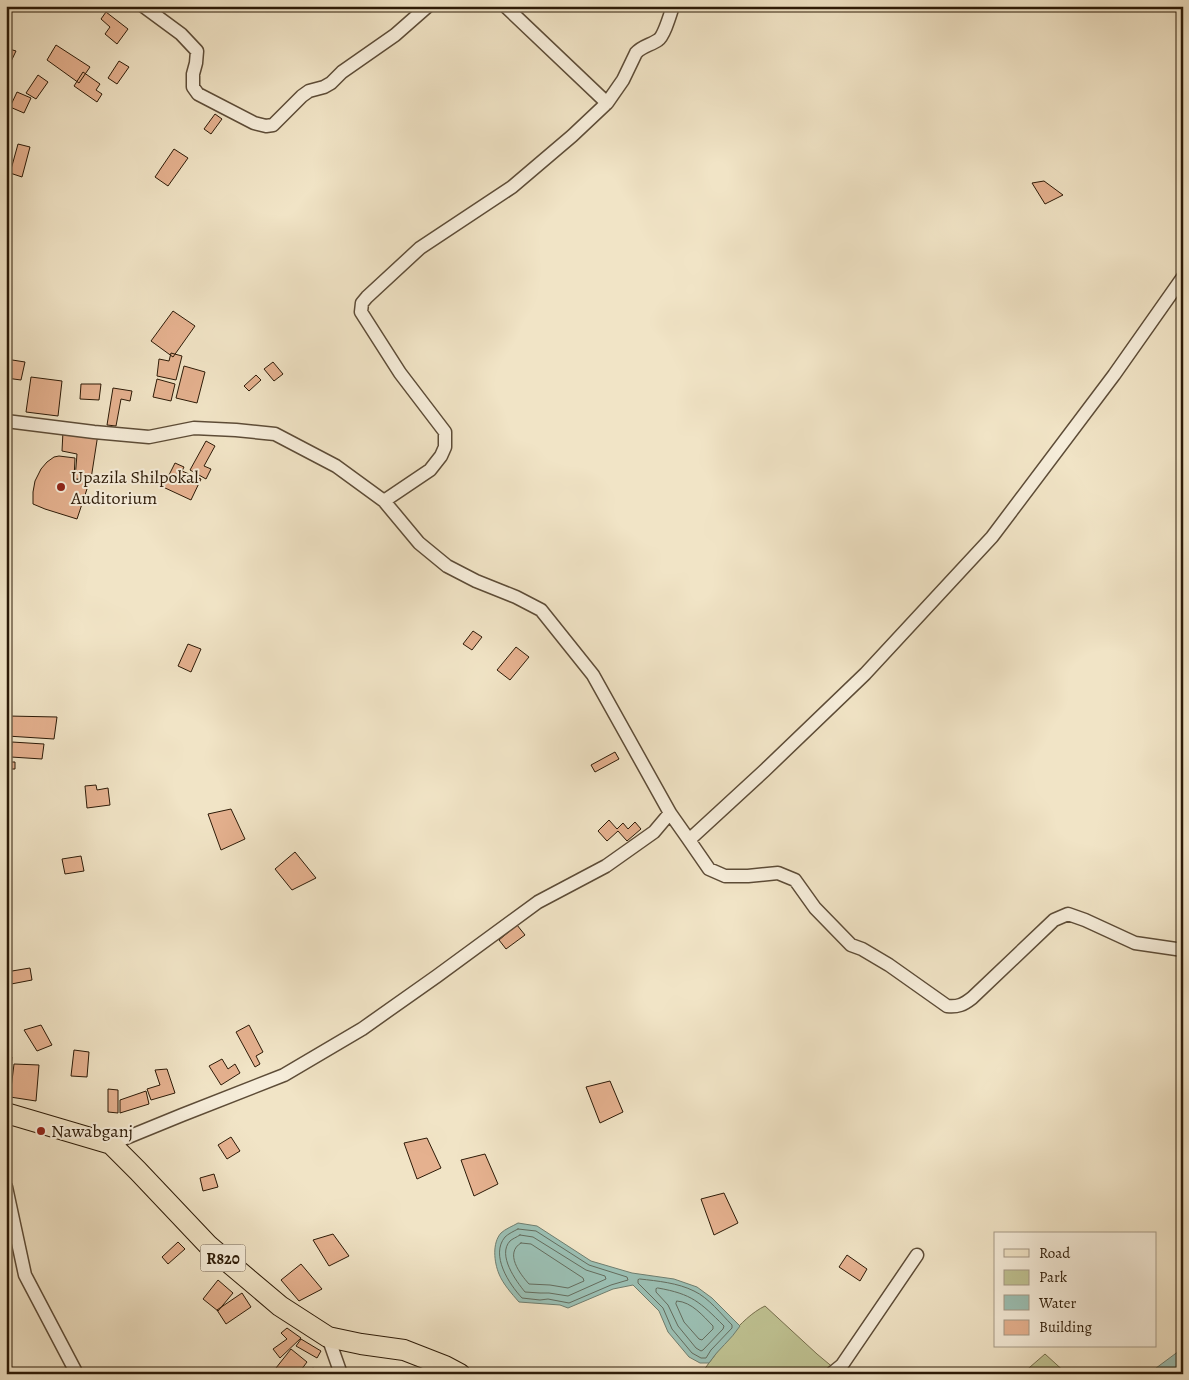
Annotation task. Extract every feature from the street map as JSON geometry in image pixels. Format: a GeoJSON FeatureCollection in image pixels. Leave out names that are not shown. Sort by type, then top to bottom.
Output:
{"type":"FeatureCollection","features":[{"type":"Feature","properties":{"kind":"main road","name":"R820"},"geometry":{"type":"LineString","coordinates":[[6,1113],[111,1144],[209,1246],[280,1306],[328,1337],[404,1350],[460,1374]]}},
{"type":"Feature","properties":{"kind":"street"},"geometry":{"type":"LineString","coordinates":[[143,6],[181,34],[197,51],[196,63],[192,74],[192,87],[198,94],[266,126],[273,125],[309,91],[331,83],[342,72],[395,35],[428,6]]}},
{"type":"Feature","properties":{"kind":"street"},"geometry":{"type":"LineString","coordinates":[[505,6],[607,103]]}},
{"type":"Feature","properties":{"kind":"street"},"geometry":{"type":"LineString","coordinates":[[384,501],[430,470],[445,447],[445,432],[400,372],[361,312],[362,303],[366,297],[420,248],[512,187],[572,136],[607,103],[623,80],[636,53],[659,40],[664,34],[673,6]]}},
{"type":"Feature","properties":{"kind":"street"},"geometry":{"type":"LineString","coordinates":[[689,840],[865,674],[992,537],[1114,375],[1183,277]]}},
{"type":"Feature","properties":{"kind":"street"},"geometry":{"type":"LineString","coordinates":[[6,421],[94,432],[149,436],[194,428],[275,434],[336,466],[384,501],[419,543],[447,566],[541,610],[593,675],[670,813],[709,869],[725,876],[778,873],[795,880],[815,908],[851,945],[862,949],[889,965],[947,1006],[956,1007],[963,1005],[1054,920],[1068,914],[1135,943],[1183,950]]}},
{"type":"Feature","properties":{"kind":"street"},"geometry":{"type":"LineString","coordinates":[[111,1144],[182,1114],[284,1075],[319,1055],[362,1029],[538,902],[606,866],[654,832],[670,813]]}},
{"type":"Feature","properties":{"kind":"street"},"geometry":{"type":"LineString","coordinates":[[6,1187],[25,1275],[77,1374]]}},
{"type":"Feature","properties":{"kind":"street"},"geometry":{"type":"LineString","coordinates":[[831,1374],[842,1365],[917,1255]]}},
{"type":"Feature","properties":{"kind":"street"},"geometry":{"type":"LineString","coordinates":[[328,1337],[341,1374]]}},
{"type":"Feature","properties":{"kind":"green space"},"geometry":{"type":"Polygon","coordinates":[[[765,1306],[841,1374],[701,1374],[738,1327],[756,1311],[765,1306]]]}},
{"type":"Feature","properties":{"kind":"green space"},"geometry":{"type":"Polygon","coordinates":[[[1045,1354],[1067,1374],[1022,1374],[1045,1354]]]}},
{"type":"Feature","properties":{"kind":"water"},"geometry":{"type":"Polygon","coordinates":[[[518,1223],[537,1226],[591,1261],[632,1273],[674,1279],[697,1287],[712,1298],[740,1326],[709,1363],[700,1363],[689,1357],[668,1332],[659,1311],[633,1285],[613,1289],[568,1308],[560,1305],[519,1302],[501,1278],[497,1269],[495,1253],[496,1242],[501,1233],[518,1223]]]}},
{"type":"Feature","properties":{"kind":"water"},"geometry":{"type":"Polygon","coordinates":[[[1183,1348],[1183,1374],[1148,1374],[1183,1348]]]}},
{"type":"Feature","properties":{"kind":"building"},"geometry":{"type":"Polygon","coordinates":[[[106,12],[128,29],[117,44],[105,34],[110,27],[101,19],[106,12]]]}},
{"type":"Feature","properties":{"kind":"building"},"geometry":{"type":"Polygon","coordinates":[[[56,45],[90,67],[79,83],[47,60],[56,45]]]}},
{"type":"Feature","properties":{"kind":"building"},"geometry":{"type":"Polygon","coordinates":[[[6,48],[16,51],[6,72],[6,48]]]}},
{"type":"Feature","properties":{"kind":"building"},"geometry":{"type":"Polygon","coordinates":[[[119,61],[129,67],[117,84],[108,78],[119,61]]]}},
{"type":"Feature","properties":{"kind":"building"},"geometry":{"type":"Polygon","coordinates":[[[83,72],[100,84],[96,90],[102,94],[97,102],[74,86],[83,72]]]}},
{"type":"Feature","properties":{"kind":"building"},"geometry":{"type":"Polygon","coordinates":[[[38,75],[48,82],[36,99],[26,93],[38,75]]]}},
{"type":"Feature","properties":{"kind":"building"},"geometry":{"type":"Polygon","coordinates":[[[17,92],[31,98],[24,113],[10,107],[17,92]]]}},
{"type":"Feature","properties":{"kind":"building"},"geometry":{"type":"Polygon","coordinates":[[[215,114],[222,119],[211,134],[204,129],[215,114]]]}},
{"type":"Feature","properties":{"kind":"building"},"geometry":{"type":"Polygon","coordinates":[[[18,144],[30,147],[22,177],[10,173],[18,144]]]}},
{"type":"Feature","properties":{"kind":"building"},"geometry":{"type":"Polygon","coordinates":[[[174,149],[188,158],[168,186],[155,177],[174,149]]]}},
{"type":"Feature","properties":{"kind":"building"},"geometry":{"type":"Polygon","coordinates":[[[1044,181],[1063,195],[1045,204],[1032,183],[1044,181]]]}},
{"type":"Feature","properties":{"kind":"building"},"geometry":{"type":"Polygon","coordinates":[[[173,311],[195,326],[173,357],[151,341],[173,311]]]}},
{"type":"Feature","properties":{"kind":"building"},"geometry":{"type":"Polygon","coordinates":[[[171,353],[182,356],[176,380],[157,376],[159,359],[169,361],[171,353]]]}},
{"type":"Feature","properties":{"kind":"building"},"geometry":{"type":"Polygon","coordinates":[[[6,359],[25,362],[21,380],[6,378],[6,359]]]}},
{"type":"Feature","properties":{"kind":"building"},"geometry":{"type":"Polygon","coordinates":[[[273,362],[283,374],[274,381],[264,369],[273,362]]]}},
{"type":"Feature","properties":{"kind":"building"},"geometry":{"type":"Polygon","coordinates":[[[184,366],[205,372],[197,403],[176,398],[184,366]]]}},
{"type":"Feature","properties":{"kind":"building"},"geometry":{"type":"Polygon","coordinates":[[[256,375],[261,380],[249,391],[244,386],[256,375]]]}},
{"type":"Feature","properties":{"kind":"building"},"geometry":{"type":"Polygon","coordinates":[[[31,377],[62,381],[58,416],[26,412],[31,377]]]}},
{"type":"Feature","properties":{"kind":"building"},"geometry":{"type":"Polygon","coordinates":[[[157,379],[175,384],[171,401],[153,397],[157,379]]]}},
{"type":"Feature","properties":{"kind":"building"},"geometry":{"type":"Polygon","coordinates":[[[81,384],[101,384],[99,400],[80,399],[81,384]]]}},
{"type":"Feature","properties":{"kind":"building"},"geometry":{"type":"Polygon","coordinates":[[[113,388],[132,391],[130,401],[121,399],[116,426],[107,425],[113,388]]]}},
{"type":"Feature","properties":{"kind":"building"},"geometry":{"type":"Polygon","coordinates":[[[63,431],[98,434],[91,479],[75,479],[77,454],[62,451],[63,431]]]}},
{"type":"Feature","properties":{"kind":"building"},"geometry":{"type":"Polygon","coordinates":[[[206,441],[215,446],[204,466],[211,469],[206,479],[190,470],[206,441]]]}},
{"type":"Feature","properties":{"kind":"building","name":"Upazila Shilpokal Auditorium"},"geometry":{"type":"Polygon","coordinates":[[[59,456],[75,458],[74,479],[89,483],[77,519],[33,504],[35,481],[41,469],[47,462],[59,456]]]}},
{"type":"Feature","properties":{"kind":"building"},"geometry":{"type":"Polygon","coordinates":[[[175,463],[184,467],[182,471],[201,479],[191,500],[163,487],[175,463]]]}},
{"type":"Feature","properties":{"kind":"building"},"geometry":{"type":"Polygon","coordinates":[[[473,631],[482,637],[472,650],[463,644],[473,631]]]}},
{"type":"Feature","properties":{"kind":"building"},"geometry":{"type":"Polygon","coordinates":[[[188,644],[201,649],[191,672],[178,666],[188,644]]]}},
{"type":"Feature","properties":{"kind":"building"},"geometry":{"type":"Polygon","coordinates":[[[516,647],[529,657],[510,680],[497,670],[516,647]]]}},
{"type":"Feature","properties":{"kind":"building"},"geometry":{"type":"Polygon","coordinates":[[[8,716],[57,717],[54,739],[7,736],[8,716]]]}},
{"type":"Feature","properties":{"kind":"building"},"geometry":{"type":"Polygon","coordinates":[[[12,742],[44,744],[42,759],[11,757],[12,742]]]}},
{"type":"Feature","properties":{"kind":"building"},"geometry":{"type":"Polygon","coordinates":[[[615,752],[619,759],[595,772],[591,765],[615,752]]]}},
{"type":"Feature","properties":{"kind":"building"},"geometry":{"type":"Polygon","coordinates":[[[6,757],[8,757],[7,762],[15,762],[15,769],[6,769],[6,757]]]}},
{"type":"Feature","properties":{"kind":"building"},"geometry":{"type":"Polygon","coordinates":[[[96,785],[97,790],[108,788],[110,805],[87,808],[85,786],[96,785]]]}},
{"type":"Feature","properties":{"kind":"building"},"geometry":{"type":"Polygon","coordinates":[[[231,809],[245,839],[221,850],[208,814],[231,809]]]}},
{"type":"Feature","properties":{"kind":"building"},"geometry":{"type":"Polygon","coordinates":[[[609,820],[617,829],[623,823],[628,829],[635,822],[641,829],[627,841],[618,831],[607,841],[598,831],[609,820]]]}},
{"type":"Feature","properties":{"kind":"building"},"geometry":{"type":"Polygon","coordinates":[[[295,852],[316,878],[292,890],[275,869],[295,852]]]}},
{"type":"Feature","properties":{"kind":"building"},"geometry":{"type":"Polygon","coordinates":[[[81,856],[84,871],[65,874],[62,859],[81,856]]]}},
{"type":"Feature","properties":{"kind":"building"},"geometry":{"type":"Polygon","coordinates":[[[517,925],[525,935],[506,949],[499,940],[517,925]]]}},
{"type":"Feature","properties":{"kind":"building"},"geometry":{"type":"Polygon","coordinates":[[[30,968],[32,980],[6,985],[6,972],[30,968]]]}},
{"type":"Feature","properties":{"kind":"building"},"geometry":{"type":"Polygon","coordinates":[[[41,1025],[52,1045],[37,1051],[24,1030],[41,1025]]]}},
{"type":"Feature","properties":{"kind":"building"},"geometry":{"type":"Polygon","coordinates":[[[249,1025],[263,1052],[256,1056],[260,1064],[255,1067],[236,1032],[249,1025]]]}},
{"type":"Feature","properties":{"kind":"building"},"geometry":{"type":"Polygon","coordinates":[[[74,1050],[89,1052],[87,1077],[71,1076],[74,1050]]]}},
{"type":"Feature","properties":{"kind":"building"},"geometry":{"type":"Polygon","coordinates":[[[6,1056],[12,1057],[8,1093],[6,1092],[6,1056]]]}},
{"type":"Feature","properties":{"kind":"building"},"geometry":{"type":"Polygon","coordinates":[[[222,1059],[228,1069],[235,1064],[240,1073],[221,1085],[209,1066],[222,1059]]]}},
{"type":"Feature","properties":{"kind":"building"},"geometry":{"type":"Polygon","coordinates":[[[14,1064],[39,1065],[36,1101],[10,1097],[14,1064]]]}},
{"type":"Feature","properties":{"kind":"building"},"geometry":{"type":"Polygon","coordinates":[[[167,1069],[175,1093],[151,1100],[147,1089],[160,1085],[155,1070],[167,1069]]]}},
{"type":"Feature","properties":{"kind":"building"},"geometry":{"type":"Polygon","coordinates":[[[610,1081],[623,1112],[600,1123],[586,1087],[610,1081]]]}},
{"type":"Feature","properties":{"kind":"building"},"geometry":{"type":"Polygon","coordinates":[[[108,1089],[118,1090],[118,1113],[108,1112],[108,1089]]]}},
{"type":"Feature","properties":{"kind":"building"},"geometry":{"type":"Polygon","coordinates":[[[146,1091],[149,1104],[120,1113],[120,1100],[146,1091]]]}},
{"type":"Feature","properties":{"kind":"building"},"geometry":{"type":"Polygon","coordinates":[[[231,1137],[240,1151],[227,1159],[218,1145],[231,1137]]]}},
{"type":"Feature","properties":{"kind":"building"},"geometry":{"type":"Polygon","coordinates":[[[427,1138],[441,1168],[417,1179],[404,1143],[427,1138]]]}},
{"type":"Feature","properties":{"kind":"building"},"geometry":{"type":"Polygon","coordinates":[[[485,1154],[498,1184],[474,1196],[461,1160],[485,1154]]]}},
{"type":"Feature","properties":{"kind":"building"},"geometry":{"type":"Polygon","coordinates":[[[214,1174],[218,1187],[203,1191],[200,1178],[214,1174]]]}},
{"type":"Feature","properties":{"kind":"building"},"geometry":{"type":"Polygon","coordinates":[[[724,1193],[738,1223],[714,1235],[701,1199],[724,1193]]]}},
{"type":"Feature","properties":{"kind":"building"},"geometry":{"type":"Polygon","coordinates":[[[333,1234],[349,1256],[329,1266],[313,1240],[333,1234]]]}},
{"type":"Feature","properties":{"kind":"building"},"geometry":{"type":"Polygon","coordinates":[[[178,1242],[185,1249],[168,1264],[162,1257],[178,1242]]]}},
{"type":"Feature","properties":{"kind":"building"},"geometry":{"type":"Polygon","coordinates":[[[847,1255],[867,1269],[860,1281],[839,1267],[847,1255]]]}},
{"type":"Feature","properties":{"kind":"building"},"geometry":{"type":"Polygon","coordinates":[[[301,1264],[322,1289],[299,1301],[281,1280],[301,1264]]]}},
{"type":"Feature","properties":{"kind":"building"},"geometry":{"type":"Polygon","coordinates":[[[218,1280],[233,1293],[218,1311],[203,1299],[218,1280]]]}},
{"type":"Feature","properties":{"kind":"building"},"geometry":{"type":"Polygon","coordinates":[[[242,1293],[251,1307],[226,1324],[217,1310],[242,1293]]]}},
{"type":"Feature","properties":{"kind":"building"},"geometry":{"type":"Polygon","coordinates":[[[287,1328],[301,1338],[280,1358],[273,1349],[287,1339],[281,1333],[287,1328]]]}},
{"type":"Feature","properties":{"kind":"building"},"geometry":{"type":"Polygon","coordinates":[[[301,1339],[321,1351],[317,1358],[296,1346],[301,1339]]]}},
{"type":"Feature","properties":{"kind":"building"},"geometry":{"type":"Polygon","coordinates":[[[291,1349],[307,1362],[298,1374],[273,1374],[272,1373],[291,1349]]]}},
{"type":"Feature","properties":{"kind":"building"},"geometry":{"type":"Polygon","coordinates":[[[313,1368],[322,1373],[304,1374],[313,1368]]]}},
{"type":"Feature","properties":{"kind":"place","name":"Upazila Shilpokal Auditorium"},"geometry":{"type":"Point","coordinates":[61,487]}},
{"type":"Feature","properties":{"kind":"place","name":"Nawabganj"},"geometry":{"type":"Point","coordinates":[41,1131]}}]}
